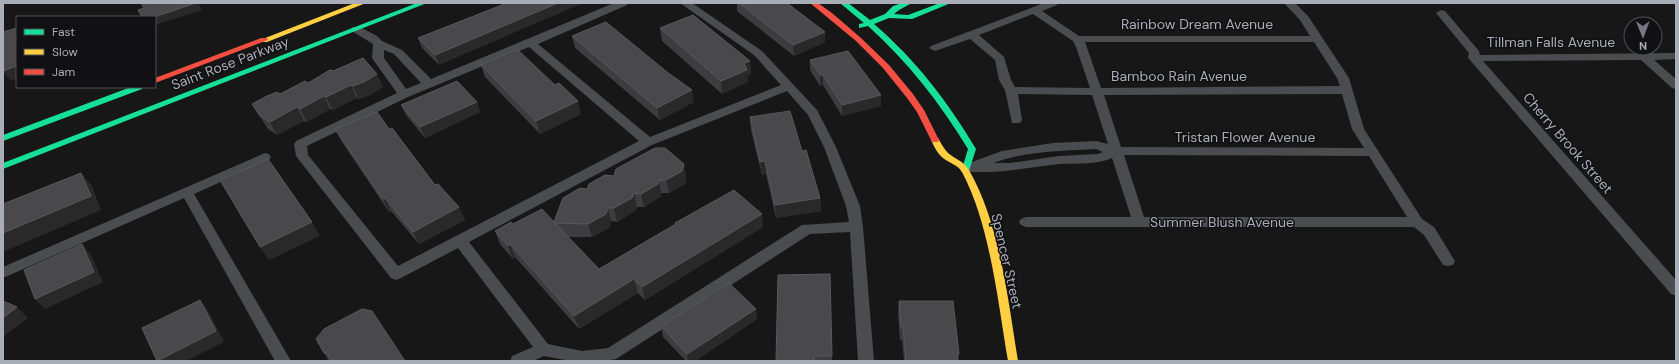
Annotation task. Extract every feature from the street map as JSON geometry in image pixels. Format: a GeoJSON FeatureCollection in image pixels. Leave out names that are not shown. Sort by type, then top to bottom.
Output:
{"type":"FeatureCollection","features":[{"type":"Feature","properties":{"kind":"main road","name":"Saint Rose Parkway"},"geometry":{"type":"LineString","coordinates":[[156,81],[362,3]]}},
{"type":"Feature","properties":{"kind":"main road","name":"Saint Rose Parkway"},"geometry":{"type":"LineString","coordinates":[[3,166],[423,3]]}},
{"type":"Feature","properties":{"kind":"main road"},"geometry":{"type":"LineString","coordinates":[[814,3],[850,31],[872,53],[918,108],[942,152],[966,168],[972,148],[959,125],[930,84],[912,62],[871,23],[844,3]]}},
{"type":"Feature","properties":{"kind":"main road"},"geometry":{"type":"LineString","coordinates":[[850,31],[888,16],[896,8],[908,3]]}},
{"type":"Feature","properties":{"kind":"main road"},"geometry":{"type":"LineString","coordinates":[[888,16],[910,17],[947,3]]}},
{"type":"Feature","properties":{"kind":"main road"},"geometry":{"type":"LineString","coordinates":[[3,138],[135,88]]}},
{"type":"Feature","properties":{"kind":"main road","name":"Spencer Street"},"geometry":{"type":"LineString","coordinates":[[966,168],[985,220],[997,267],[1013,361]]}},
{"type":"Feature","properties":{"kind":"street"},"geometry":{"type":"LineString","coordinates":[[623,3],[530,43],[404,94],[300,144],[302,156],[396,274],[648,142],[790,86]]}},
{"type":"Feature","properties":{"kind":"street"},"geometry":{"type":"LineString","coordinates":[[685,3],[758,54],[790,86],[813,113],[830,147],[853,206],[856,227],[866,361]]}},
{"type":"Feature","properties":{"kind":"street"},"geometry":{"type":"LineString","coordinates":[[935,48],[1053,3]]}},
{"type":"Feature","properties":{"kind":"street"},"geometry":{"type":"LineString","coordinates":[[1289,3],[1304,18],[1344,78],[1350,105],[1358,129],[1417,222],[1428,231],[1448,261]]}},
{"type":"Feature","properties":{"kind":"street"},"geometry":{"type":"LineString","coordinates":[[1035,11],[1077,39],[1083,51],[1140,221]]}},
{"type":"Feature","properties":{"kind":"street","name":"Cherry Brook Street"},"geometry":{"type":"LineString","coordinates":[[1441,13],[1475,53],[1474,58],[1676,290]]}},
{"type":"Feature","properties":{"kind":"street"},"geometry":{"type":"LineString","coordinates":[[356,29],[373,38],[378,43],[398,52],[429,84]]}},
{"type":"Feature","properties":{"kind":"street"},"geometry":{"type":"LineString","coordinates":[[972,35],[1000,59],[1004,80],[1011,90],[1016,120]]}},
{"type":"Feature","properties":{"kind":"street","name":"Rainbow Dream Avenue"},"geometry":{"type":"LineString","coordinates":[[1077,39],[1318,39]]}},
{"type":"Feature","properties":{"kind":"street"},"geometry":{"type":"LineString","coordinates":[[378,43],[378,58],[404,94]]}},
{"type":"Feature","properties":{"kind":"street"},"geometry":{"type":"LineString","coordinates":[[530,43],[648,142]]}},
{"type":"Feature","properties":{"kind":"street","name":"Tillman Falls Avenue"},"geometry":{"type":"LineString","coordinates":[[1474,58],[1676,56]]}},
{"type":"Feature","properties":{"kind":"street"},"geometry":{"type":"LineString","coordinates":[[1645,57],[1676,85]]}},
{"type":"Feature","properties":{"kind":"street","name":"Bamboo Rain Avenue"},"geometry":{"type":"LineString","coordinates":[[1011,90],[1047,92],[1347,90]]}},
{"type":"Feature","properties":{"kind":"street","name":"Tristan Flower Avenue"},"geometry":{"type":"LineString","coordinates":[[966,168],[1010,167],[1059,160],[1100,158],[1116,151],[1373,152]]}},
{"type":"Feature","properties":{"kind":"street"},"geometry":{"type":"LineString","coordinates":[[3,273],[265,157]]}},
{"type":"Feature","properties":{"kind":"street"},"geometry":{"type":"LineString","coordinates":[[187,192],[283,361]]}},
{"type":"Feature","properties":{"kind":"street","name":"Summer Blush Avenue"},"geometry":{"type":"LineString","coordinates":[[1026,222],[1417,222]]}},
{"type":"Feature","properties":{"kind":"street"},"geometry":{"type":"LineString","coordinates":[[518,361],[543,349],[582,357],[611,354],[807,229],[856,227]]}},
{"type":"Feature","properties":{"kind":"street"},"geometry":{"type":"LineString","coordinates":[[461,241],[543,349]]}},
{"type":"Feature","properties":{"kind":"building"},"geometry":{"type":"Polygon","coordinates":[[[141,3],[196,3],[156,16],[141,16],[138,10],[144,8],[141,3]]]}},
{"type":"Feature","properties":{"kind":"building"},"geometry":{"type":"Polygon","coordinates":[[[507,3],[558,3],[435,55],[418,38],[507,3]]]}},
{"type":"Feature","properties":{"kind":"building"},"geometry":{"type":"Polygon","coordinates":[[[739,3],[787,3],[825,32],[793,45],[739,3]]]}},
{"type":"Feature","properties":{"kind":"building"},"geometry":{"type":"Polygon","coordinates":[[[693,15],[750,61],[744,63],[747,70],[721,81],[660,28],[693,15]]]}},
{"type":"Feature","properties":{"kind":"building"},"geometry":{"type":"Polygon","coordinates":[[[606,22],[667,72],[692,90],[657,108],[572,36],[606,22]]]}},
{"type":"Feature","properties":{"kind":"building"},"geometry":{"type":"Polygon","coordinates":[[[16,28],[16,66],[3,71],[3,32],[16,28]]]}},
{"type":"Feature","properties":{"kind":"building"},"geometry":{"type":"Polygon","coordinates":[[[517,49],[555,85],[559,83],[578,101],[536,121],[481,65],[517,49]]]}},
{"type":"Feature","properties":{"kind":"building"},"geometry":{"type":"Polygon","coordinates":[[[848,51],[881,95],[842,105],[823,75],[820,75],[810,60],[848,51]]]}},
{"type":"Feature","properties":{"kind":"building"},"geometry":{"type":"Polygon","coordinates":[[[363,58],[377,74],[364,82],[353,86],[351,85],[326,97],[324,96],[300,109],[297,107],[270,122],[260,116],[252,104],[277,92],[280,94],[305,81],[308,83],[330,70],[333,71],[363,58]]]}},
{"type":"Feature","properties":{"kind":"building"},"geometry":{"type":"Polygon","coordinates":[[[457,81],[477,102],[420,127],[401,105],[457,81]]]}},
{"type":"Feature","properties":{"kind":"building"},"geometry":{"type":"Polygon","coordinates":[[[790,111],[802,151],[806,150],[820,198],[775,205],[765,161],[760,162],[750,117],[790,111]]]}},
{"type":"Feature","properties":{"kind":"building"},"geometry":{"type":"Polygon","coordinates":[[[377,112],[389,129],[392,128],[435,185],[438,184],[459,207],[413,232],[385,198],[383,199],[335,129],[377,112]]]}},
{"type":"Feature","properties":{"kind":"building"},"geometry":{"type":"Polygon","coordinates":[[[655,148],[665,148],[684,164],[682,171],[666,180],[659,180],[658,184],[641,194],[634,193],[632,198],[614,208],[608,208],[606,214],[588,224],[555,223],[599,269],[676,224],[675,223],[734,190],[762,214],[642,287],[634,279],[574,316],[510,244],[508,246],[495,231],[511,222],[513,224],[542,209],[554,222],[563,198],[580,188],[587,189],[589,184],[605,175],[614,176],[616,169],[655,148]]]}},
{"type":"Feature","properties":{"kind":"building"},"geometry":{"type":"Polygon","coordinates":[[[268,159],[312,222],[260,247],[220,180],[268,159]]]}},
{"type":"Feature","properties":{"kind":"building"},"geometry":{"type":"Polygon","coordinates":[[[81,173],[91,196],[3,233],[3,204],[81,173]]]}},
{"type":"Feature","properties":{"kind":"building"},"geometry":{"type":"Polygon","coordinates":[[[82,244],[94,272],[35,299],[24,270],[82,244]]]}},
{"type":"Feature","properties":{"kind":"building"},"geometry":{"type":"Polygon","coordinates":[[[830,274],[832,356],[814,356],[814,361],[776,361],[778,275],[830,274]]]}},
{"type":"Feature","properties":{"kind":"building"},"geometry":{"type":"Polygon","coordinates":[[[729,283],[756,309],[687,354],[661,326],[729,283]]]}},
{"type":"Feature","properties":{"kind":"building"},"geometry":{"type":"Polygon","coordinates":[[[200,300],[216,331],[157,361],[142,328],[200,300]]]}},
{"type":"Feature","properties":{"kind":"building"},"geometry":{"type":"Polygon","coordinates":[[[3,301],[17,307],[3,318],[3,301]]]}},
{"type":"Feature","properties":{"kind":"building"},"geometry":{"type":"Polygon","coordinates":[[[899,301],[953,301],[959,354],[957,354],[958,361],[906,361],[899,301]]]}},
{"type":"Feature","properties":{"kind":"building"},"geometry":{"type":"Polygon","coordinates":[[[362,309],[372,311],[405,361],[332,361],[327,354],[324,353],[316,339],[324,329],[362,309]]]}},
{"type":"Feature","properties":{"kind":"traffic: fast"},"geometry":{"type":"LineString","coordinates":[[3,166],[423,3]]}},
{"type":"Feature","properties":{"kind":"traffic: fast"},"geometry":{"type":"LineString","coordinates":[[844,3],[883,35],[900,52],[916,69],[945,106],[972,149],[966,169]]}},
{"type":"Feature","properties":{"kind":"traffic: fast"},"geometry":{"type":"LineString","coordinates":[[862,26],[888,16],[896,8],[908,3]]}},
{"type":"Feature","properties":{"kind":"traffic: fast"},"geometry":{"type":"LineString","coordinates":[[888,16],[909,17],[947,3]]}},
{"type":"Feature","properties":{"kind":"traffic: fast"},"geometry":{"type":"LineString","coordinates":[[3,138],[136,88]]}},
{"type":"Feature","properties":{"kind":"traffic: slow"},"geometry":{"type":"LineString","coordinates":[[264,40],[362,3]]}},
{"type":"Feature","properties":{"kind":"traffic: slow"},"geometry":{"type":"LineString","coordinates":[[935,140],[945,155],[964,169],[976,194],[991,240],[1001,288],[1013,361]]}},
{"type":"Feature","properties":{"kind":"traffic: jam"},"geometry":{"type":"LineString","coordinates":[[814,3],[844,27],[899,81],[921,112],[935,140]]}},
{"type":"Feature","properties":{"kind":"traffic: jam"},"geometry":{"type":"LineString","coordinates":[[156,81],[264,40]]}}]}
